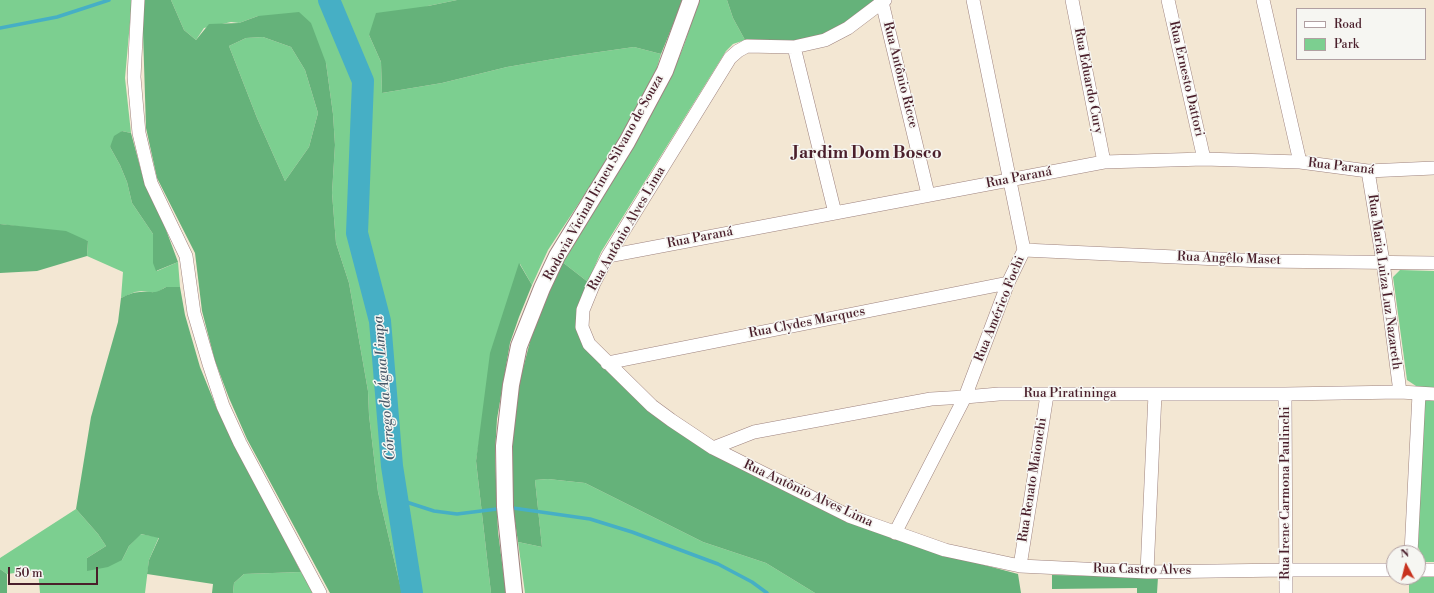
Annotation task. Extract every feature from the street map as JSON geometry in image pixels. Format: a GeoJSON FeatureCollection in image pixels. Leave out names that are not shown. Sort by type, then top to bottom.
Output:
{"type":"FeatureCollection","features":[{"type":"Feature","properties":{"kind":"main road","name":"Rodovia Vicinal Irineu Silvano de Souza"},"geometry":{"type":"LineString","coordinates":[[514,593],[505,507],[504,446],[511,385],[519,346],[542,288],[558,256],[627,142],[665,71],[691,0]]}},
{"type":"Feature","properties":{"kind":"street"},"geometry":{"type":"LineString","coordinates":[[138,0],[134,77],[139,133],[151,183],[186,256],[194,313],[223,406],[240,443],[320,593]]}},
{"type":"Feature","properties":{"kind":"street","name":"Rua Américo Fochi"},"geometry":{"type":"LineString","coordinates":[[895,533],[965,397],[1008,283],[1024,250],[973,0]]}},
{"type":"Feature","properties":{"kind":"street","name":"Rua Eduardo Cury"},"geometry":{"type":"LineString","coordinates":[[1072,0],[1104,162]]}},
{"type":"Feature","properties":{"kind":"street","name":"Rua Ernesto Dattori"},"geometry":{"type":"LineString","coordinates":[[1168,0],[1204,159]]}},
{"type":"Feature","properties":{"kind":"street"},"geometry":{"type":"LineString","coordinates":[[1263,0],[1300,162]]}},
{"type":"Feature","properties":{"kind":"street","name":"Rua Antônio Alves Lima"},"geometry":{"type":"LineString","coordinates":[[884,1],[848,28],[825,40],[794,47],[747,46],[730,58],[608,256],[594,283],[583,310],[582,327],[589,344],[652,406],[713,448],[849,516],[895,533]]}},
{"type":"Feature","properties":{"kind":"street","name":"Rua Antônio Ricce"},"geometry":{"type":"LineString","coordinates":[[884,1],[928,194]]}},
{"type":"Feature","properties":{"kind":"street"},"geometry":{"type":"LineString","coordinates":[[794,47],[835,213]]}},
{"type":"Feature","properties":{"kind":"street","name":"Rua Paraná"},"geometry":{"type":"LineString","coordinates":[[608,256],[928,194],[1104,162],[1204,159],[1300,162],[1368,171],[1434,168]]}},
{"type":"Feature","properties":{"kind":"street","name":"Rua Maria Luiza Luz Nazareth"},"geometry":{"type":"LineString","coordinates":[[1368,171],[1383,262],[1400,392]]}},
{"type":"Feature","properties":{"kind":"street","name":"Rua Angêlo Maset"},"geometry":{"type":"LineString","coordinates":[[1024,250],[1262,261],[1434,263]]}},
{"type":"Feature","properties":{"kind":"street","name":"Rua Clydes Marques"},"geometry":{"type":"LineString","coordinates":[[607,362],[1008,283]]}},
{"type":"Feature","properties":{"kind":"street","name":"Rua Piratininga"},"geometry":{"type":"LineString","coordinates":[[713,448],[754,432],[931,399],[998,394],[1285,394],[1400,392],[1434,394]]}},
{"type":"Feature","properties":{"kind":"street"},"geometry":{"type":"LineString","coordinates":[[1147,572],[1155,394]]}},
{"type":"Feature","properties":{"kind":"street","name":"Rua Irene Carmona Paulinchi"},"geometry":{"type":"LineString","coordinates":[[1285,394],[1286,593]]}},
{"type":"Feature","properties":{"kind":"street"},"geometry":{"type":"LineString","coordinates":[[1411,545],[1419,394]]}},
{"type":"Feature","properties":{"kind":"street","name":"Rua Renato Maionchi"},"geometry":{"type":"LineString","coordinates":[[1020,566],[1047,395]]}},
{"type":"Feature","properties":{"kind":"street","name":"Rua Castro Alves"},"geometry":{"type":"LineString","coordinates":[[895,533],[946,550],[1020,566],[1147,572],[1386,570]]}},
{"type":"Feature","properties":{"kind":"green space"},"geometry":{"type":"Polygon","coordinates":[[[0,0],[132,0],[125,78],[131,133],[122,131],[110,147],[127,182],[132,203],[153,234],[153,253],[157,271],[178,262],[180,287],[166,287],[156,293],[142,291],[135,292],[121,298],[123,272],[87,256],[88,241],[22,227],[0,224],[0,0]]]}},
{"type":"Feature","properties":{"kind":"green space"},"geometry":{"type":"Polygon","coordinates":[[[142,0],[171,0],[184,30],[196,40],[209,24],[239,23],[258,16],[299,12],[311,23],[326,63],[333,114],[335,145],[332,193],[336,243],[349,283],[368,391],[369,415],[378,492],[402,593],[330,593],[247,439],[229,398],[215,361],[202,311],[195,253],[157,178],[146,128],[142,0]],[[263,37],[246,38],[229,46],[257,118],[285,181],[309,147],[318,113],[305,70],[291,47],[263,37]]]}},
{"type":"Feature","properties":{"kind":"green space"},"geometry":{"type":"Polygon","coordinates":[[[171,0],[457,0],[428,6],[369,35],[381,62],[382,93],[442,83],[507,67],[634,47],[661,54],[656,71],[622,138],[548,250],[532,285],[520,264],[482,424],[476,461],[491,593],[402,593],[378,492],[369,415],[368,391],[349,283],[336,243],[332,193],[335,145],[333,114],[326,63],[258,16],[239,23],[231,22],[204,28],[196,40],[184,30],[171,0]]]}},
{"type":"Feature","properties":{"kind":"green space"},"geometry":{"type":"Polygon","coordinates":[[[457,0],[683,0],[661,54],[634,47],[507,67],[442,83],[382,93],[381,62],[369,35],[376,13],[428,6],[457,0]]]}},
{"type":"Feature","properties":{"kind":"green space"},"geometry":{"type":"Polygon","coordinates":[[[699,0],[727,0],[733,18],[745,40],[733,44],[726,51],[601,252],[588,282],[561,261],[672,75],[699,0]]]}},
{"type":"Feature","properties":{"kind":"green space"},"geometry":{"type":"Polygon","coordinates":[[[727,0],[875,0],[844,23],[824,34],[792,42],[745,40],[733,18],[727,0]]]}},
{"type":"Feature","properties":{"kind":"green space"},"geometry":{"type":"Polygon","coordinates":[[[263,37],[291,47],[305,70],[318,113],[309,147],[285,181],[257,118],[229,46],[246,38],[263,37]]]}},
{"type":"Feature","properties":{"kind":"green space"},"geometry":{"type":"Polygon","coordinates":[[[122,131],[131,133],[145,185],[162,219],[178,262],[156,271],[153,263],[153,234],[132,203],[127,182],[110,147],[114,136],[122,131]]]}},
{"type":"Feature","properties":{"kind":"green space"},"geometry":{"type":"Polygon","coordinates":[[[0,224],[66,231],[88,241],[87,256],[37,271],[0,273],[0,224]]]}},
{"type":"Feature","properties":{"kind":"green space"},"geometry":{"type":"Polygon","coordinates":[[[561,261],[588,282],[579,306],[604,368],[644,406],[667,423],[943,554],[1018,574],[1021,593],[815,593],[766,563],[703,542],[585,483],[548,479],[535,480],[542,547],[518,542],[513,508],[512,448],[518,388],[534,326],[561,261]]]}},
{"type":"Feature","properties":{"kind":"green space"},"geometry":{"type":"Polygon","coordinates":[[[519,263],[532,285],[510,343],[497,419],[495,453],[498,532],[506,593],[491,593],[476,461],[490,353],[519,263]]]}},
{"type":"Feature","properties":{"kind":"green space"},"geometry":{"type":"Polygon","coordinates":[[[1400,270],[1434,271],[1434,388],[1419,388],[1407,380],[1393,277],[1400,270]]]}},
{"type":"Feature","properties":{"kind":"green space"},"geometry":{"type":"Polygon","coordinates":[[[166,287],[180,287],[185,315],[200,367],[217,409],[301,572],[244,574],[234,583],[233,593],[212,593],[213,584],[147,574],[149,560],[159,538],[141,534],[129,546],[122,560],[108,567],[87,571],[87,558],[106,546],[98,534],[76,509],[91,417],[118,322],[121,298],[135,293],[156,292],[166,287]]]}},
{"type":"Feature","properties":{"kind":"green space"},"geometry":{"type":"Polygon","coordinates":[[[1427,399],[1434,399],[1434,562],[1426,562],[1426,545],[1418,545],[1422,403],[1427,399]]]}},
{"type":"Feature","properties":{"kind":"green space"},"geometry":{"type":"Polygon","coordinates":[[[548,479],[585,483],[703,542],[766,563],[815,593],[525,593],[518,542],[542,547],[535,480],[548,479]]]}},
{"type":"Feature","properties":{"kind":"green space"},"geometry":{"type":"Polygon","coordinates":[[[76,509],[98,534],[106,546],[87,558],[122,560],[129,546],[140,534],[159,537],[149,560],[145,593],[40,593],[38,570],[7,574],[0,569],[0,558],[76,509]]]}},
{"type":"Feature","properties":{"kind":"green space"},"geometry":{"type":"Polygon","coordinates":[[[0,569],[7,574],[7,593],[0,593],[0,569]]]}},
{"type":"Feature","properties":{"kind":"green space"},"geometry":{"type":"Polygon","coordinates":[[[301,572],[314,593],[233,593],[234,583],[244,574],[301,572]]]}},
{"type":"Feature","properties":{"kind":"green space"},"geometry":{"type":"Polygon","coordinates":[[[1052,575],[1158,577],[1157,593],[1137,593],[1137,588],[1052,589],[1052,575]]]}},
{"type":"Feature","properties":{"kind":"green space"},"geometry":{"type":"Polygon","coordinates":[[[1426,577],[1434,577],[1434,593],[1409,593],[1409,585],[1426,585],[1426,577]]]}},
{"type":"Feature","properties":{"kind":"waterway"},"geometry":{"type":"LineString","coordinates":[[0,28],[57,17],[109,0]]}},
{"type":"Feature","properties":{"kind":"waterway","name":"Córrego da Água Limpa"},"geometry":{"type":"LineString","coordinates":[[329,0],[363,81],[357,233],[380,321],[392,466],[412,593]]}},
{"type":"Feature","properties":{"kind":"waterway"},"geometry":{"type":"LineString","coordinates":[[397,499],[434,511],[457,514],[497,509]]}},
{"type":"Feature","properties":{"kind":"waterway"},"geometry":{"type":"LineString","coordinates":[[513,508],[590,519],[632,532],[718,564],[752,582],[767,593]]}},
{"type":"Feature","properties":{"kind":"district","name":"Jardim Dom Bosco"},"geometry":{"type":"Point","coordinates":[867,154]}}]}
